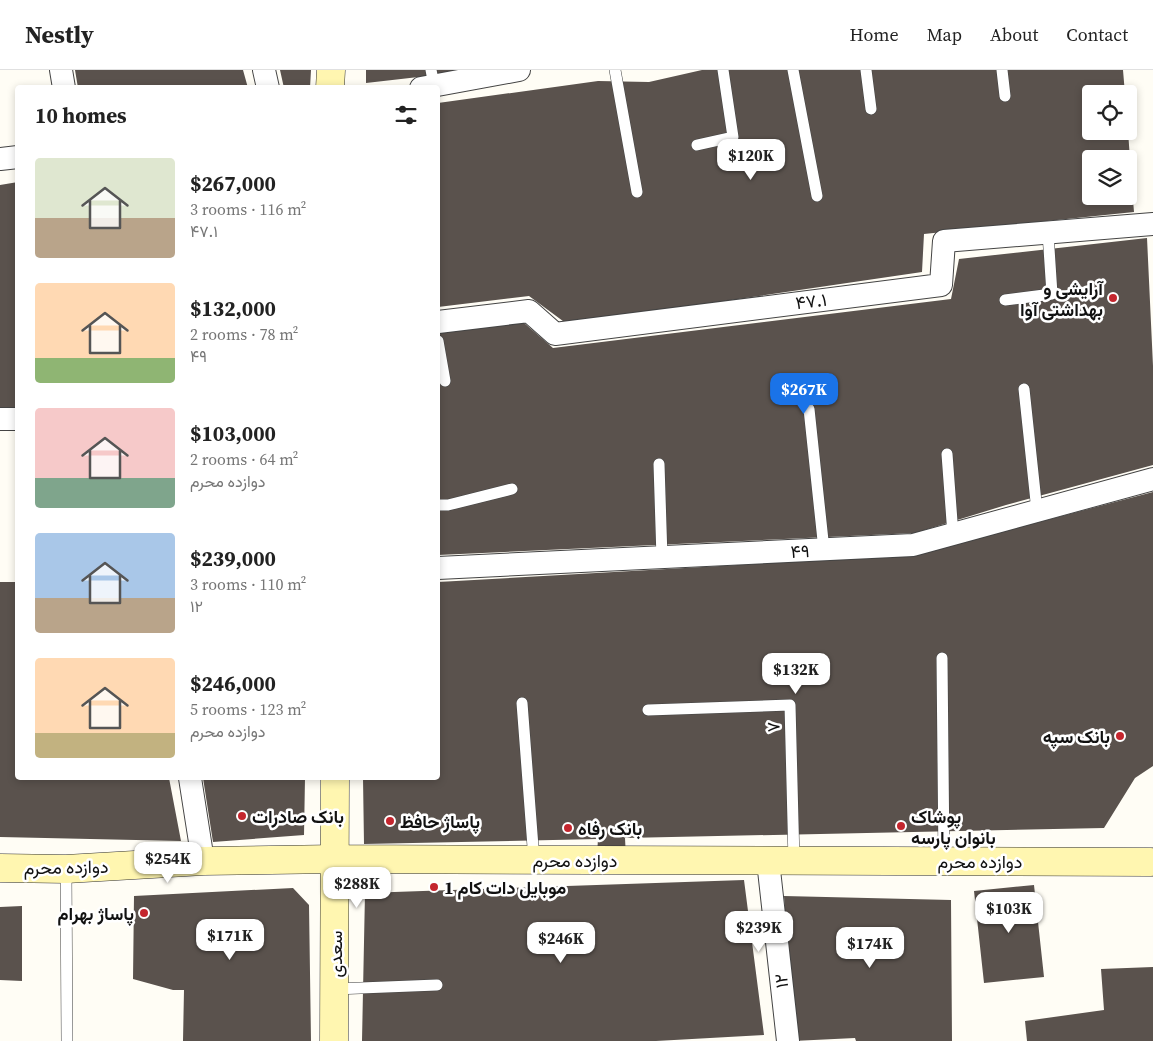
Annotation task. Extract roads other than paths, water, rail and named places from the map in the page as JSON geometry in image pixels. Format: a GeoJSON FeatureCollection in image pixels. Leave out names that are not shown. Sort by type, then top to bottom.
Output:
{"type":"FeatureCollection","features":[{"type":"Feature","properties":{"kind":"main road"},"geometry":{"type":"LineString","coordinates":[[330,85],[331,70]]}},
{"type":"Feature","properties":{"kind":"main road","name":"سعدی"},"geometry":{"type":"LineString","coordinates":[[334,780],[336,860],[334,1041]]}},
{"type":"Feature","properties":{"kind":"main road","name":"دوازده محرم"},"geometry":{"type":"LineString","coordinates":[[0,868],[66,869],[202,861],[336,860],[1152,860]]}},
{"type":"Feature","properties":{"kind":"street"},"geometry":{"type":"LineString","coordinates":[[61,70],[64,85]]}},
{"type":"Feature","properties":{"kind":"street"},"geometry":{"type":"LineString","coordinates":[[264,70],[267,85]]}},
{"type":"Feature","properties":{"kind":"street"},"geometry":{"type":"LineString","coordinates":[[429,81],[519,70]]}},
{"type":"Feature","properties":{"kind":"street"},"geometry":{"type":"LineString","coordinates":[[0,159],[15,157]]}},
{"type":"Feature","properties":{"kind":"street","name":"۴۷.۱"},"geometry":{"type":"LineString","coordinates":[[440,322],[529,311],[555,334],[941,285],[944,241],[1153,224]]}},
{"type":"Feature","properties":{"kind":"street"},"geometry":{"type":"LineString","coordinates":[[0,419],[15,419]]}},
{"type":"Feature","properties":{"kind":"street","name":"۴۹"},"geometry":{"type":"LineString","coordinates":[[440,568],[913,546],[1153,479]]}},
{"type":"Feature","properties":{"kind":"street"},"geometry":{"type":"LineString","coordinates":[[190,780],[202,861]]}},
{"type":"Feature","properties":{"kind":"street","name":"۱۲"},"geometry":{"type":"LineString","coordinates":[[781,861],[788,1041]]}},
{"type":"Feature","properties":{"kind":"lane"},"geometry":{"type":"LineString","coordinates":[[615,70],[637,192]]}},
{"type":"Feature","properties":{"kind":"lane"},"geometry":{"type":"LineString","coordinates":[[697,145],[733,137],[723,70]]}},
{"type":"Feature","properties":{"kind":"lane"},"geometry":{"type":"LineString","coordinates":[[793,70],[817,196]]}},
{"type":"Feature","properties":{"kind":"lane"},"geometry":{"type":"LineString","coordinates":[[866,70],[871,109]]}},
{"type":"Feature","properties":{"kind":"lane"},"geometry":{"type":"LineString","coordinates":[[1002,70],[1005,96]]}},
{"type":"Feature","properties":{"kind":"lane"},"geometry":{"type":"LineString","coordinates":[[1005,300],[1052,294],[1048,232]]}},
{"type":"Feature","properties":{"kind":"lane"},"geometry":{"type":"LineString","coordinates":[[440,352],[445,381]]}},
{"type":"Feature","properties":{"kind":"lane"},"geometry":{"type":"LineString","coordinates":[[1024,389],[1037,511]]}},
{"type":"Feature","properties":{"kind":"lane"},"geometry":{"type":"LineString","coordinates":[[808,409],[824,550]]}},
{"type":"Feature","properties":{"kind":"lane"},"geometry":{"type":"LineString","coordinates":[[947,454],[952,535]]}},
{"type":"Feature","properties":{"kind":"lane"},"geometry":{"type":"LineString","coordinates":[[659,464],[662,558]]}},
{"type":"Feature","properties":{"kind":"lane"},"geometry":{"type":"LineString","coordinates":[[440,505],[448,505],[512,489]]}},
{"type":"Feature","properties":{"kind":"lane"},"geometry":{"type":"LineString","coordinates":[[942,658],[944,861]]}},
{"type":"Feature","properties":{"kind":"lane"},"geometry":{"type":"LineString","coordinates":[[522,703],[534,860]]}},
{"type":"Feature","properties":{"kind":"lane","name":"۷"},"geometry":{"type":"LineString","coordinates":[[648,710],[790,704],[781,861]]}},
{"type":"Feature","properties":{"kind":"lane"},"geometry":{"type":"LineString","coordinates":[[66,869],[67,1041]]}},
{"type":"Feature","properties":{"kind":"lane"},"geometry":{"type":"LineString","coordinates":[[335,989],[437,985]]}},
{"type":"Feature","properties":{"kind":"place","name":"آرایشی و بهداشتی آوا"},"geometry":{"type":"Point","coordinates":[1113,298]}},
{"type":"Feature","properties":{"kind":"place","name":"بانک سپه"},"geometry":{"type":"Point","coordinates":[1120,736]}},
{"type":"Feature","properties":{"kind":"place","name":"بانک صادرات"},"geometry":{"type":"Point","coordinates":[242,816]}},
{"type":"Feature","properties":{"kind":"place","name":"پاساژ حافظ"},"geometry":{"type":"Point","coordinates":[390,821]}},
{"type":"Feature","properties":{"kind":"place","name":"پوشاک بانوان پارسه"},"geometry":{"type":"Point","coordinates":[901,826]}},
{"type":"Feature","properties":{"kind":"place","name":"بانک رفاه"},"geometry":{"type":"Point","coordinates":[568,828]}},
{"type":"Feature","properties":{"kind":"place","name":"موبایل دات کام 1"},"geometry":{"type":"Point","coordinates":[434,887]}},
{"type":"Feature","properties":{"kind":"place","name":"پاساژ بهرام"},"geometry":{"type":"Point","coordinates":[144,913]}}]}
